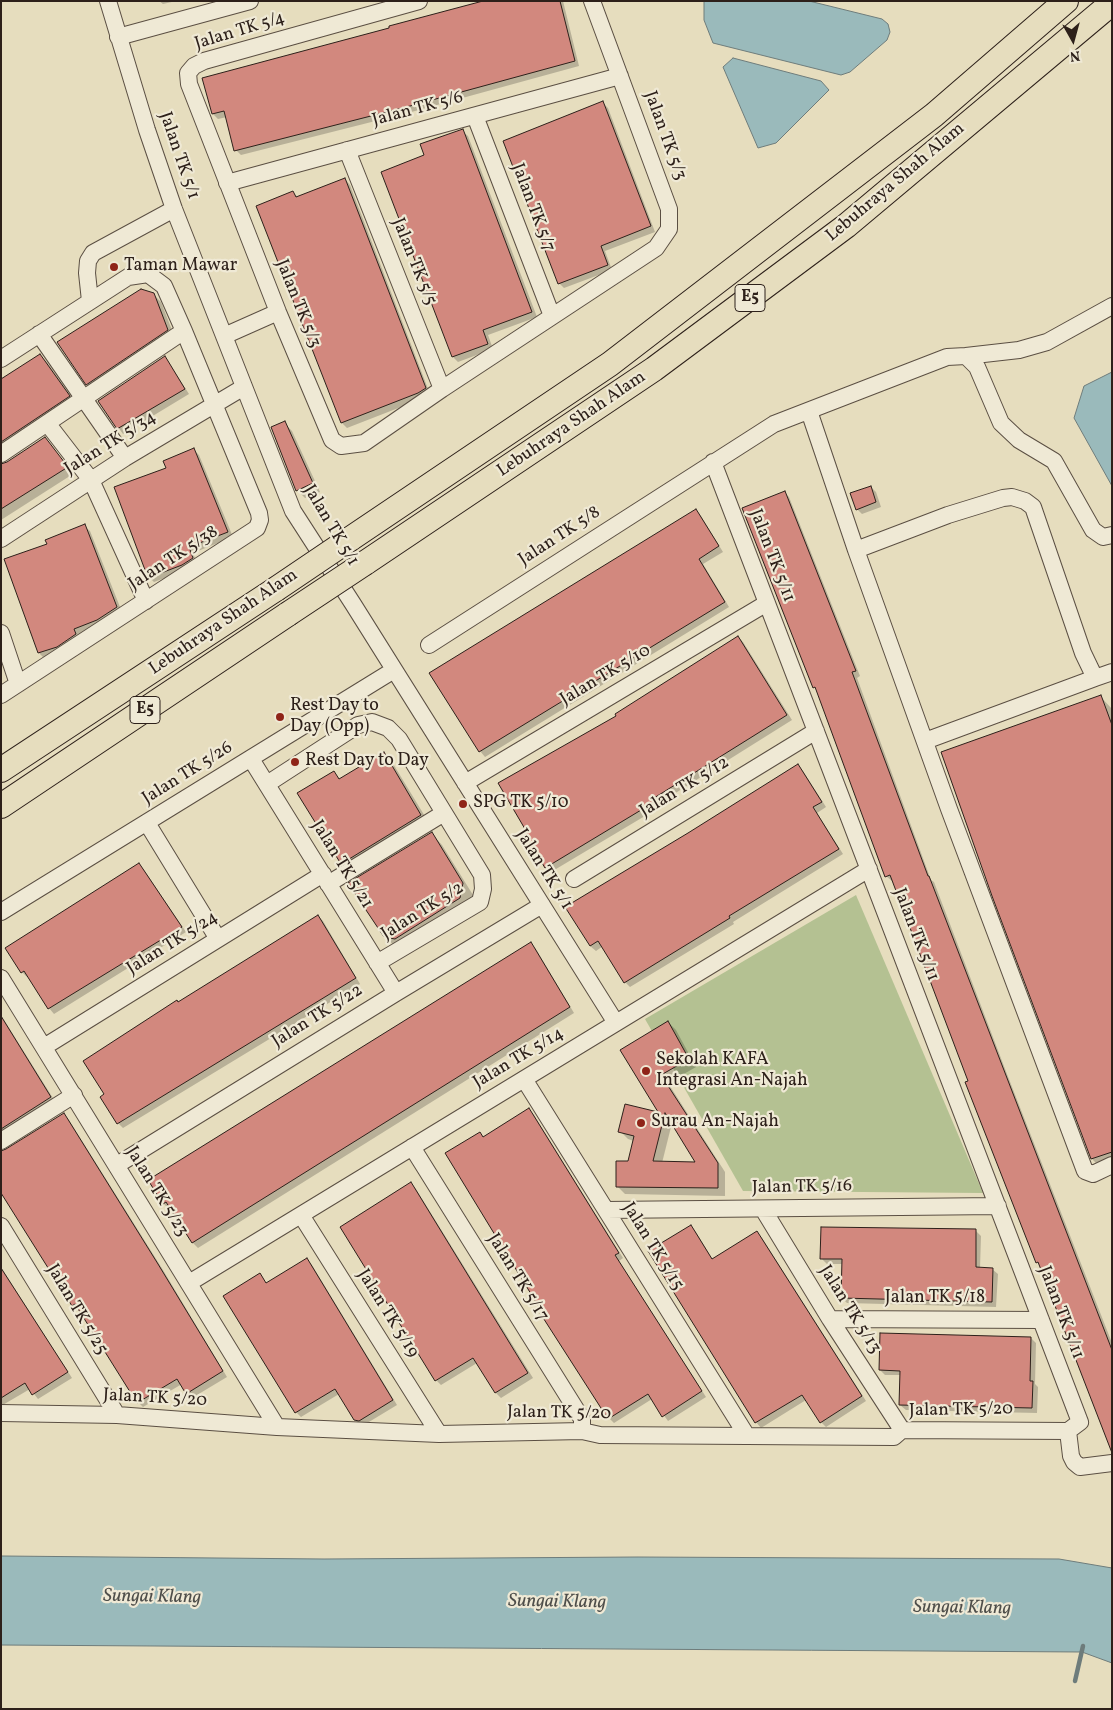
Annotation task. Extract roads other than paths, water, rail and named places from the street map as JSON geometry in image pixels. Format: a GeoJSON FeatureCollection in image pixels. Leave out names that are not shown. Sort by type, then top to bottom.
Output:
{"type":"FeatureCollection","features":[{"type":"Feature","properties":{"kind":"highway","name":"Lebuhraya Shah Alam"},"geometry":{"type":"LineString","coordinates":[[1,770],[610,364],[934,116],[1066,1]]}},
{"type":"Feature","properties":{"kind":"highway","name":"Lebuhraya Shah Alam"},"geometry":{"type":"LineString","coordinates":[[1,806],[654,370],[846,226],[1112,2]]}},
{"type":"Feature","properties":{"kind":"street","name":"Jalan TK 5/1"},"geometry":{"type":"LineString","coordinates":[[108,1],[147,130],[174,208],[293,511],[616,1024]]}},
{"type":"Feature","properties":{"kind":"street"},"geometry":{"type":"LineString","coordinates":[[118,37],[250,1]]}},
{"type":"Feature","properties":{"kind":"street","name":"Jalan TK 5/4"},"geometry":{"type":"LineString","coordinates":[[227,183],[189,84],[188,74],[194,66],[204,61],[419,1]]}},
{"type":"Feature","properties":{"kind":"street"},"geometry":{"type":"LineString","coordinates":[[592,1],[620,76]]}},
{"type":"Feature","properties":{"kind":"street","name":"Jalan TK 5/6"},"geometry":{"type":"LineString","coordinates":[[227,183],[620,76]]}},
{"type":"Feature","properties":{"kind":"street","name":"Jalan TK 5/3"},"geometry":{"type":"LineString","coordinates":[[552,316],[656,248],[669,230],[670,209],[620,76]]}},
{"type":"Feature","properties":{"kind":"street","name":"Jalan TK 5/7"},"geometry":{"type":"LineString","coordinates":[[475,116],[552,316]]}},
{"type":"Feature","properties":{"kind":"street","name":"Jalan TK 5/5"},"geometry":{"type":"LineString","coordinates":[[347,150],[442,389]]}},
{"type":"Feature","properties":{"kind":"street","name":"Jalan TK 5/3"},"geometry":{"type":"LineString","coordinates":[[227,183],[278,312],[332,440],[341,446],[364,443],[442,389]]}},
{"type":"Feature","properties":{"kind":"street"},"geometry":{"type":"LineString","coordinates":[[90,301],[87,273],[88,261],[93,253],[174,208]]}},
{"type":"Feature","properties":{"kind":"street","name":"Jalan TK 5/38"},"geometry":{"type":"LineString","coordinates":[[1,359],[128,277],[148,274],[164,286],[259,513],[260,520],[257,528],[1,695]]}},
{"type":"Feature","properties":{"kind":"street","name":"Jalan TK 5/8"},"geometry":{"type":"LineString","coordinates":[[429,645],[774,424],[947,357],[1019,350],[1047,342],[1112,306]]}},
{"type":"Feature","properties":{"kind":"street"},"geometry":{"type":"LineString","coordinates":[[224,336],[278,312]]}},
{"type":"Feature","properties":{"kind":"street"},"geometry":{"type":"LineString","coordinates":[[442,389],[552,316]]}},
{"type":"Feature","properties":{"kind":"street"},"geometry":{"type":"LineString","coordinates":[[1,454],[184,331]]}},
{"type":"Feature","properties":{"kind":"street"},"geometry":{"type":"LineString","coordinates":[[39,334],[125,458]]}},
{"type":"Feature","properties":{"kind":"street"},"geometry":{"type":"LineString","coordinates":[[966,356],[977,367],[1002,423],[1019,440],[1054,461],[1092,530],[1103,537],[1112,535]]}},
{"type":"Feature","properties":{"kind":"street","name":"Jalan TK 5/34"},"geometry":{"type":"LineString","coordinates":[[4,532],[244,387]]}},
{"type":"Feature","properties":{"kind":"street"},"geometry":{"type":"LineString","coordinates":[[809,410],[856,550],[1085,1171],[1093,1174],[1112,1165]]}},
{"type":"Feature","properties":{"kind":"street"},"geometry":{"type":"LineString","coordinates":[[47,423],[91,480],[146,601]]}},
{"type":"Feature","properties":{"kind":"street","name":"Jalan TK 5/11"},"geometry":{"type":"LineString","coordinates":[[713,462],[1041,1320],[1074,1426],[1071,1456],[1080,1467],[1112,1463]]}},
{"type":"Feature","properties":{"kind":"street"},"geometry":{"type":"LineString","coordinates":[[856,550],[948,515],[1002,498],[1012,497],[1025,501],[1033,507],[1083,653],[1095,678]]}},
{"type":"Feature","properties":{"kind":"street","name":"Jalan TK 5/10"},"geometry":{"type":"LineString","coordinates":[[465,783],[767,603]]}},
{"type":"Feature","properties":{"kind":"street"},"geometry":{"type":"LineString","coordinates":[[1,633],[18,684]]}},
{"type":"Feature","properties":{"kind":"street","name":"Jalan TK 5/26"},"geometry":{"type":"LineString","coordinates":[[1,912],[394,670]]}},
{"type":"Feature","properties":{"kind":"street"},"geometry":{"type":"LineString","coordinates":[[925,740],[1112,672]]}},
{"type":"Feature","properties":{"kind":"street","name":"Jalan TK 5/2"},"geometry":{"type":"LineString","coordinates":[[267,784],[358,725],[372,722],[388,728],[399,739],[482,875],[483,889],[480,902],[377,963]]}},
{"type":"Feature","properties":{"kind":"street","name":"Jalan TK 5/12"},"geometry":{"type":"LineString","coordinates":[[574,879],[816,732]]}},
{"type":"Feature","properties":{"kind":"street","name":"Jalan TK 5/21"},"geometry":{"type":"LineString","coordinates":[[251,759],[396,993]]}},
{"type":"Feature","properties":{"kind":"street","name":"Jalan TK 5/24"},"geometry":{"type":"LineString","coordinates":[[44,1047],[218,939],[444,813]]}},
{"type":"Feature","properties":{"kind":"street"},"geometry":{"type":"LineString","coordinates":[[147,823],[218,939]]}},
{"type":"Feature","properties":{"kind":"street","name":"Jalan TK 5/14"},"geometry":{"type":"LineString","coordinates":[[189,1283],[869,870]]}},
{"type":"Feature","properties":{"kind":"street","name":"Jalan TK 5/22"},"geometry":{"type":"LineString","coordinates":[[116,1165],[542,905]]}},
{"type":"Feature","properties":{"kind":"street","name":"Jalan TK 5/23"},"geometry":{"type":"LineString","coordinates":[[1,978],[277,1427]]}},
{"type":"Feature","properties":{"kind":"street","name":"Jalan TK 5/15"},"geometry":{"type":"LineString","coordinates":[[524,1079],[747,1436]]}},
{"type":"Feature","properties":{"kind":"street"},"geometry":{"type":"LineString","coordinates":[[1,1141],[74,1095]]}},
{"type":"Feature","properties":{"kind":"street","name":"Jalan TK 5/17"},"geometry":{"type":"LineString","coordinates":[[412,1148],[582,1419],[582,1431]]}},
{"type":"Feature","properties":{"kind":"street","name":"Jalan TK 5/16"},"geometry":{"type":"LineString","coordinates":[[606,1210],[998,1206]]}},
{"type":"Feature","properties":{"kind":"street","name":"Jalan TK 5/13"},"geometry":{"type":"LineString","coordinates":[[763,1209],[830,1319],[902,1430]]}},
{"type":"Feature","properties":{"kind":"street","name":"Jalan TK 5/19"},"geometry":{"type":"LineString","coordinates":[[301,1215],[439,1434]]}},
{"type":"Feature","properties":{"kind":"street","name":"Jalan TK 5/25"},"geometry":{"type":"LineString","coordinates":[[1,1226],[117,1415]]}},
{"type":"Feature","properties":{"kind":"street","name":"Jalan TK 5/18"},"geometry":{"type":"LineString","coordinates":[[830,1319],[1041,1320]]}},
{"type":"Feature","properties":{"kind":"street","name":"Jalan TK 5/20"},"geometry":{"type":"LineString","coordinates":[[1,1413],[117,1415],[277,1427],[439,1434],[582,1431],[600,1435],[894,1437],[902,1430],[1074,1426]]}},
{"type":"Feature","properties":{"kind":"water"},"geometry":{"type":"Polygon","coordinates":[[[704,1],[809,1],[882,19],[888,24],[890,32],[887,40],[850,72],[841,75],[713,43],[704,20],[704,1]]]}},
{"type":"Feature","properties":{"kind":"water"},"geometry":{"type":"Polygon","coordinates":[[[733,58],[821,81],[829,90],[776,143],[758,148],[723,67],[733,58]]]}},
{"type":"Feature","properties":{"kind":"water"},"geometry":{"type":"Polygon","coordinates":[[[1112,372],[1112,486],[1074,418],[1084,386],[1112,372]]]}},
{"type":"Feature","properties":{"kind":"water","name":"Sungai Klang"},"geometry":{"type":"Polygon","coordinates":[[[1,1556],[324,1559],[637,1557],[1059,1559],[1112,1568],[1112,1663],[1082,1652],[1,1645],[1,1556]]]}},
{"type":"Feature","properties":{"kind":"waterway"},"geometry":{"type":"LineString","coordinates":[[1075,1681],[1083,1646]]}},
{"type":"Feature","properties":{"kind":"place","name":"Taman Mawar"},"geometry":{"type":"Point","coordinates":[114,267]}},
{"type":"Feature","properties":{"kind":"place","name":"Rest Day to Day (Opp)"},"geometry":{"type":"Point","coordinates":[280,717]}},
{"type":"Feature","properties":{"kind":"place","name":"Rest Day to Day"},"geometry":{"type":"Point","coordinates":[295,762]}},
{"type":"Feature","properties":{"kind":"place","name":"SPG TK 5/10"},"geometry":{"type":"Point","coordinates":[463,804]}},
{"type":"Feature","properties":{"kind":"place","name":"Sekolah KAFA Integrasi An-Najah"},"geometry":{"type":"Point","coordinates":[646,1071]}},
{"type":"Feature","properties":{"kind":"place","name":"Surau An-Najah"},"geometry":{"type":"Point","coordinates":[641,1123]}}]}
